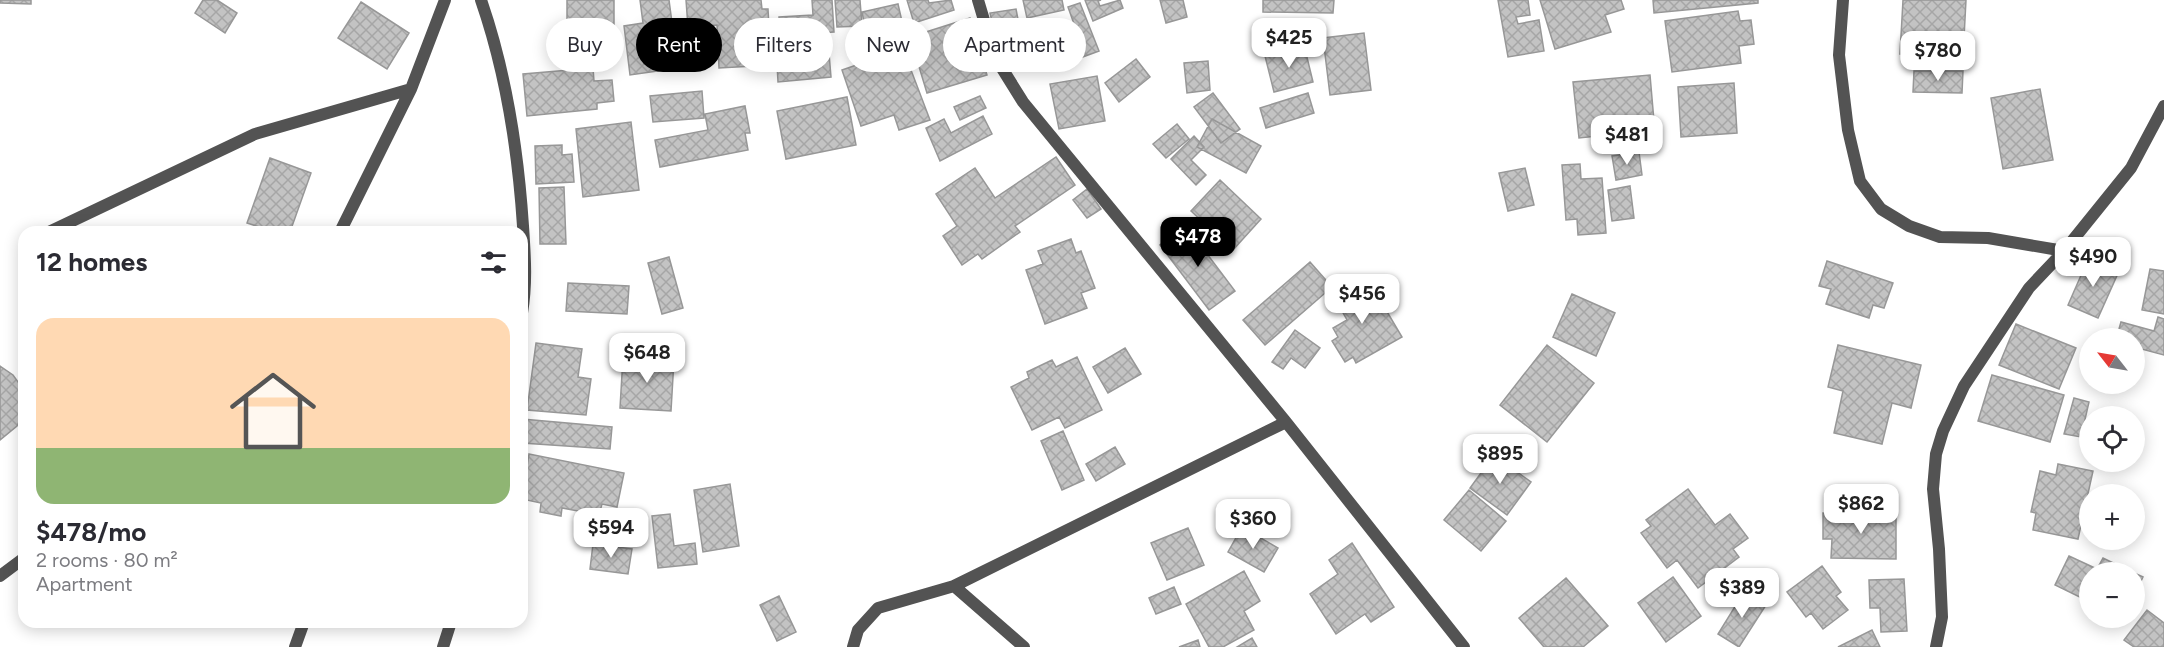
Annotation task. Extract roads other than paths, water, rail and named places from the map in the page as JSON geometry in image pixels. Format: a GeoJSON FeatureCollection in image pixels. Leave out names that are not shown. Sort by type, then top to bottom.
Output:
{"type":"FeatureCollection","features":[{"type":"Feature","properties":{"kind":"street"},"geometry":{"type":"LineString","coordinates":[[343,226],[411,89],[445,0]]}},
{"type":"Feature","properties":{"kind":"street"},"geometry":{"type":"LineString","coordinates":[[481,0],[491,29],[510,116],[521,199],[522,226]]}},
{"type":"Feature","properties":{"kind":"street"},"geometry":{"type":"LineString","coordinates":[[978,0],[995,57],[1023,102],[1286,422],[1464,647]]}},
{"type":"Feature","properties":{"kind":"street"},"geometry":{"type":"LineString","coordinates":[[1843,0],[1839,55],[1848,130],[1860,181],[1881,209],[1909,226],[1940,237],[1988,238],[2064,250]]}},
{"type":"Feature","properties":{"kind":"street"},"geometry":{"type":"LineString","coordinates":[[62,226],[255,134],[411,89]]}},
{"type":"Feature","properties":{"kind":"street"},"geometry":{"type":"LineString","coordinates":[[1936,647],[1942,617],[1933,489],[1936,454],[1943,431],[1964,386],[2029,288],[2064,250],[2131,168],[2164,106]]}},
{"type":"Feature","properties":{"kind":"street"},"geometry":{"type":"LineString","coordinates":[[853,647],[858,630],[878,608],[954,586],[1286,422]]}},
{"type":"Feature","properties":{"kind":"street"},"geometry":{"type":"LineString","coordinates":[[0,576],[18,562]]}},
{"type":"Feature","properties":{"kind":"street"},"geometry":{"type":"LineString","coordinates":[[954,586],[1024,647]]}},
{"type":"Feature","properties":{"kind":"street"},"geometry":{"type":"LineString","coordinates":[[295,647],[302,628]]}},
{"type":"Feature","properties":{"kind":"street"},"geometry":{"type":"LineString","coordinates":[[443,647],[449,628]]}}]}
